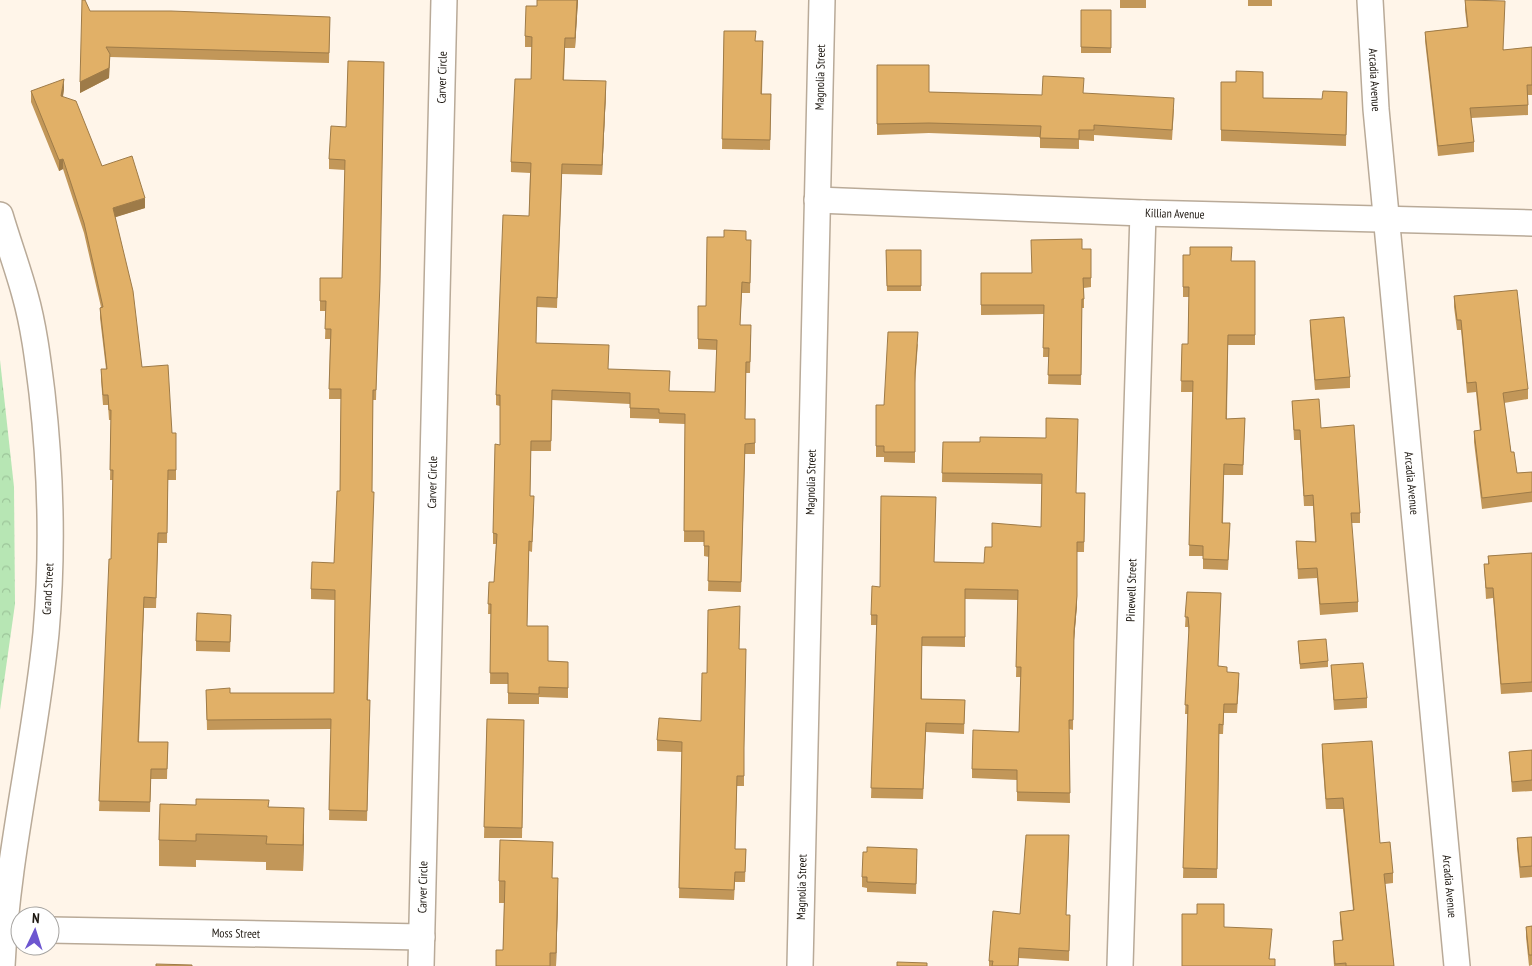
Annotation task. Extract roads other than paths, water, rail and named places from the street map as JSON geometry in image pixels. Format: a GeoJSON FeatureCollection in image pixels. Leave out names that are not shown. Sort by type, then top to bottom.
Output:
{"type":"FeatureCollection","features":[{"type":"Feature","properties":{"kind":"street","name":"Carver Circle"},"geometry":{"type":"LineString","coordinates":[[421,966],[444,0]]}},
{"type":"Feature","properties":{"kind":"street","name":"Magnolia Street"},"geometry":{"type":"LineString","coordinates":[[800,966],[822,0]]}},
{"type":"Feature","properties":{"kind":"street","name":"Arcadia Avenue"},"geometry":{"type":"LineString","coordinates":[[1370,0],[1376,109],[1457,966]]}},
{"type":"Feature","properties":{"kind":"street","name":"Killian Avenue"},"geometry":{"type":"LineString","coordinates":[[817,200],[1143,213],[1532,222]]}},
{"type":"Feature","properties":{"kind":"street","name":"Pinewell Street"},"geometry":{"type":"LineString","coordinates":[[1120,966],[1143,213]]}},
{"type":"Feature","properties":{"kind":"street","name":"Grand Street"},"geometry":{"type":"LineString","coordinates":[[0,216],[26,297],[38,363],[48,447],[51,532],[46,633],[15,906]]}},
{"type":"Feature","properties":{"kind":"street","name":"Moss Street"},"geometry":{"type":"LineString","coordinates":[[60,930],[422,937]]}},
{"type":"Feature","properties":{"kind":"street","name":"Grand Street"},"geometry":{"type":"LineString","coordinates":[[2,966],[10,936]]}}]}
